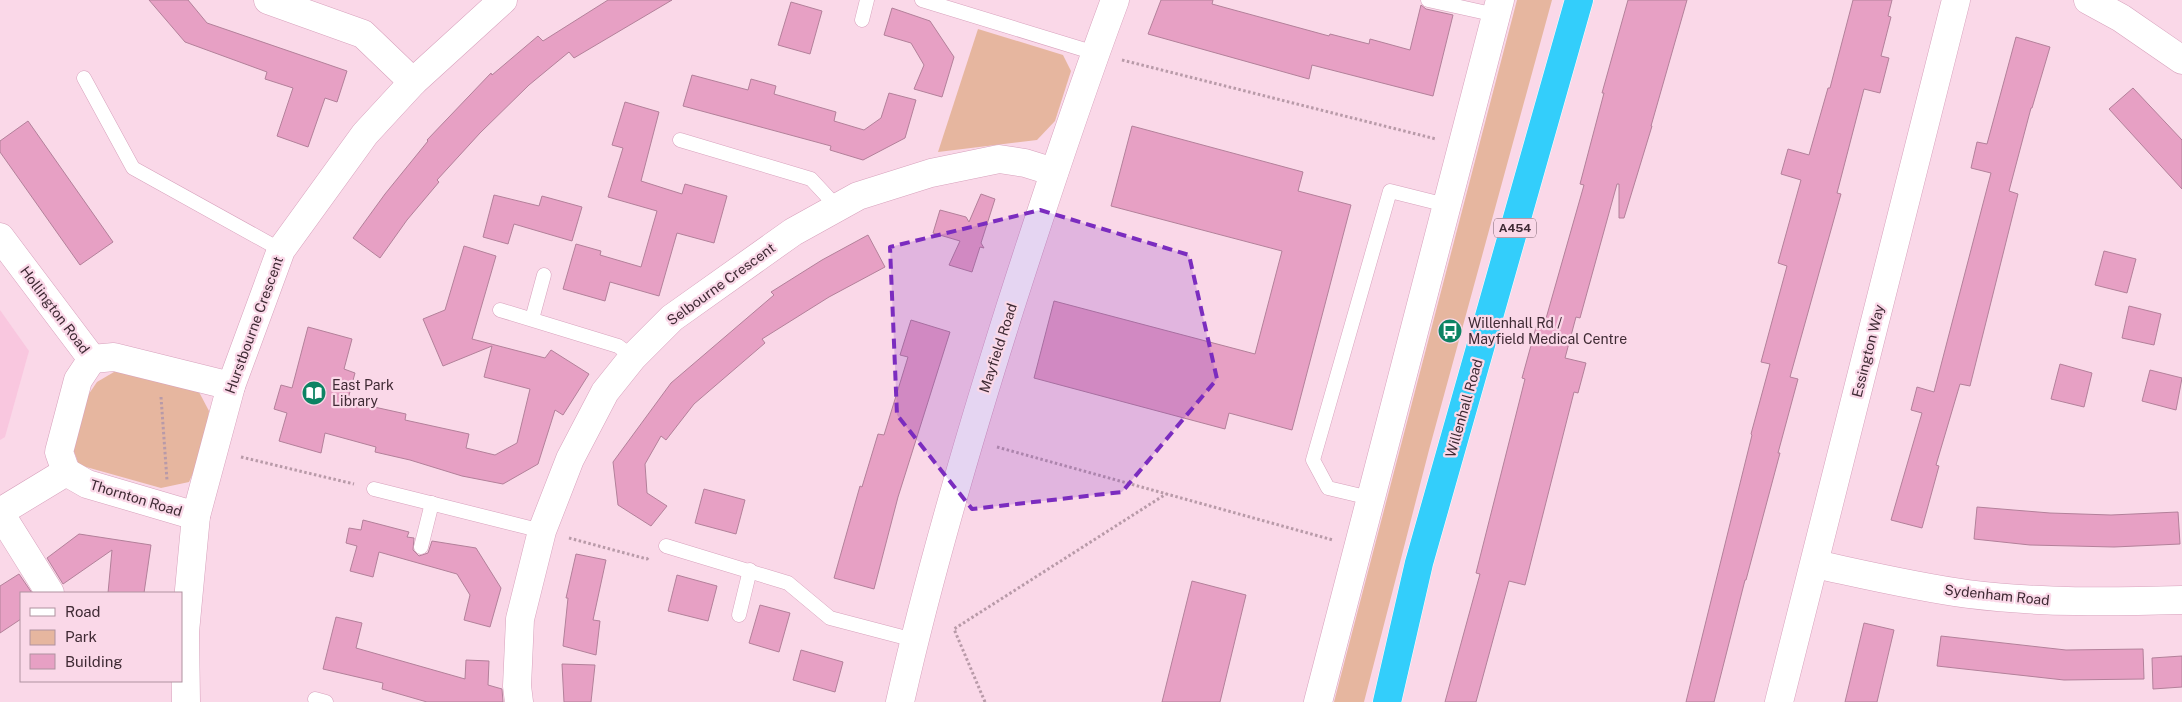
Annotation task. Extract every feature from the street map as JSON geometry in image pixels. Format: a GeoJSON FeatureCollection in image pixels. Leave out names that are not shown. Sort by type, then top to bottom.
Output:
{"type":"FeatureCollection","features":[{"type":"Feature","properties":{"kind":"highway","name":"Willenhall Road"},"geometry":{"type":"LineString","coordinates":[[1387,702],[1419,563],[1579,0]]}},
{"type":"Feature","properties":{"kind":"street"},"geometry":{"type":"LineString","coordinates":[[268,0],[363,34],[413,82]]}},
{"type":"Feature","properties":{"kind":"street","name":"Hurstbourne Crescent"},"geometry":{"type":"LineString","coordinates":[[186,702],[185,632],[196,516],[230,386],[281,250],[365,134],[413,82],[503,0]]}},
{"type":"Feature","properties":{"kind":"street","name":"Mayfield Road"},"geometry":{"type":"LineString","coordinates":[[900,702],[914,640],[969,440],[1054,172],[1115,0]]}},
{"type":"Feature","properties":{"kind":"street","name":"Essington Way"},"geometry":{"type":"LineString","coordinates":[[1779,702],[1956,0]]}},
{"type":"Feature","properties":{"kind":"street"},"geometry":{"type":"LineString","coordinates":[[2088,0],[2121,18],[2182,60]]}},
{"type":"Feature","properties":{"kind":"street"},"geometry":{"type":"LineString","coordinates":[[1318,702],[1498,8]]}},
{"type":"Feature","properties":{"kind":"street","name":"Selbourne Crescent"},"geometry":{"type":"LineString","coordinates":[[519,702],[517,686],[520,619],[542,531],[570,459],[605,392],[633,357],[672,318],[792,232],[858,196],[931,173],[1000,159],[1025,163],[1054,172]]}},
{"type":"Feature","properties":{"kind":"street","name":"Hollington Road"},"geometry":{"type":"LineString","coordinates":[[0,237],[92,359]]}},
{"type":"Feature","properties":{"kind":"street","name":"Hollington Road"},"geometry":{"type":"LineString","coordinates":[[92,359],[114,357],[230,386]]}},
{"type":"Feature","properties":{"kind":"street","name":"Hollington Road"},"geometry":{"type":"LineString","coordinates":[[66,472],[60,452],[78,380],[92,359]]}},
{"type":"Feature","properties":{"kind":"street"},"geometry":{"type":"LineString","coordinates":[[49,592],[0,512],[66,472]]}},
{"type":"Feature","properties":{"kind":"street","name":"Thornton Road"},"geometry":{"type":"LineString","coordinates":[[66,472],[87,484],[196,516]]}},
{"type":"Feature","properties":{"kind":"street","name":"Sydenham Road"},"geometry":{"type":"LineString","coordinates":[[1814,564],[1894,582],[1968,594],[2022,599],[2112,602],[2182,600]]}},
{"type":"Feature","properties":{"kind":"lane"},"geometry":{"type":"LineString","coordinates":[[862,20],[867,0]]}},
{"type":"Feature","properties":{"kind":"lane"},"geometry":{"type":"LineString","coordinates":[[922,0],[1095,53]]}},
{"type":"Feature","properties":{"kind":"lane"},"geometry":{"type":"LineString","coordinates":[[1428,0],[1498,8]]}},
{"type":"Feature","properties":{"kind":"lane"},"geometry":{"type":"LineString","coordinates":[[84,78],[133,168],[281,250]]}},
{"type":"Feature","properties":{"kind":"lane"},"geometry":{"type":"LineString","coordinates":[[680,140],[811,179],[837,208]]}},
{"type":"Feature","properties":{"kind":"lane"},"geometry":{"type":"LineString","coordinates":[[1370,498],[1328,488],[1314,460],[1390,191],[1446,205]]}},
{"type":"Feature","properties":{"kind":"lane"},"geometry":{"type":"LineString","coordinates":[[532,319],[544,275]]}},
{"type":"Feature","properties":{"kind":"lane"},"geometry":{"type":"LineString","coordinates":[[500,310],[618,346],[633,357]]}},
{"type":"Feature","properties":{"kind":"lane"},"geometry":{"type":"LineString","coordinates":[[374,489],[542,531]]}},
{"type":"Feature","properties":{"kind":"lane"},"geometry":{"type":"LineString","coordinates":[[421,547],[432,503]]}},
{"type":"Feature","properties":{"kind":"lane"},"geometry":{"type":"LineString","coordinates":[[666,546],[788,583],[830,618],[914,640]]}},
{"type":"Feature","properties":{"kind":"lane"},"geometry":{"type":"LineString","coordinates":[[739,615],[750,570]]}},
{"type":"Feature","properties":{"kind":"path"},"geometry":{"type":"LineString","coordinates":[[1095,53],[1461,145]]}},
{"type":"Feature","properties":{"kind":"path"},"geometry":{"type":"LineString","coordinates":[[159,368],[169,508]]}},
{"type":"Feature","properties":{"kind":"path"},"geometry":{"type":"LineString","coordinates":[[969,440],[1358,546]]}},
{"type":"Feature","properties":{"kind":"path"},"geometry":{"type":"LineString","coordinates":[[214,451],[374,489]]}},
{"type":"Feature","properties":{"kind":"path"},"geometry":{"type":"LineString","coordinates":[[985,702],[954,629],[1167,493]]}},
{"type":"Feature","properties":{"kind":"path"},"geometry":{"type":"LineString","coordinates":[[542,531],[647,559],[666,546]]}},
{"type":"Feature","properties":{"kind":"highlighted area"},"geometry":{"type":"Polygon","coordinates":[[[1040,210],[1189,255],[1217,379],[1122,492],[972,509],[897,415],[890,247],[1040,210]]]}},
{"type":"Feature","properties":{"kind":"shaded area"},"geometry":{"type":"Polygon","coordinates":[[[0,310],[29,351],[5,437],[0,440],[0,310]]]}},
{"type":"Feature","properties":{"kind":"green space"},"geometry":{"type":"Polygon","coordinates":[[[1517,0],[1552,0],[1429,450],[1364,702],[1334,702],[1517,0]]]}},
{"type":"Feature","properties":{"kind":"green space"},"geometry":{"type":"Polygon","coordinates":[[[978,29],[1063,55],[1071,71],[1055,121],[1037,140],[938,152],[978,29]]]}},
{"type":"Feature","properties":{"kind":"green space"},"geometry":{"type":"Polygon","coordinates":[[[114,372],[141,373],[199,392],[209,411],[205,447],[189,482],[161,488],[79,465],[72,446],[80,407],[97,382],[114,372]]]}},
{"type":"Feature","properties":{"kind":"building"},"geometry":{"type":"Polygon","coordinates":[[[149,0],[188,0],[207,23],[347,71],[337,102],[325,98],[308,147],[277,136],[293,88],[265,79],[267,72],[185,42],[149,0]]]}},
{"type":"Feature","properties":{"kind":"building"},"geometry":{"type":"Polygon","coordinates":[[[608,0],[672,0],[574,58],[569,52],[529,85],[480,133],[437,180],[439,182],[407,220],[380,258],[353,238],[427,140],[491,73],[492,75],[538,36],[543,41],[608,0]]]}},
{"type":"Feature","properties":{"kind":"building"},"geometry":{"type":"Polygon","coordinates":[[[1161,0],[1213,0],[1212,4],[1329,36],[1330,34],[1369,44],[1370,39],[1410,50],[1421,5],[1426,9],[1453,15],[1433,96],[1312,65],[1309,79],[1148,34],[1161,0]]]}},
{"type":"Feature","properties":{"kind":"building"},"geometry":{"type":"Polygon","coordinates":[[[1628,0],[1687,0],[1624,218],[1619,218],[1619,184],[1617,184],[1580,318],[1576,317],[1565,358],[1586,363],[1578,393],[1574,392],[1525,585],[1509,581],[1476,702],[1445,702],[1480,574],[1476,573],[1525,379],[1522,378],[1538,320],[1545,322],[1584,185],[1580,184],[1604,93],[1602,93],[1628,0]]]}},
{"type":"Feature","properties":{"kind":"building"},"geometry":{"type":"Polygon","coordinates":[[[1853,0],[1892,0],[1888,16],[1891,17],[1881,56],[1889,58],[1880,93],[1864,89],[1837,193],[1841,194],[1790,377],[1798,379],[1778,453],[1780,453],[1714,702],[1686,702],[1751,434],[1770,364],[1761,362],[1787,266],[1778,263],[1801,180],[1781,174],[1788,149],[1809,155],[1828,88],[1830,88],[1853,0]]]}},
{"type":"Feature","properties":{"kind":"building"},"geometry":{"type":"Polygon","coordinates":[[[791,2],[822,11],[810,54],[778,45],[791,2]]]}},
{"type":"Feature","properties":{"kind":"building"},"geometry":{"type":"Polygon","coordinates":[[[892,8],[930,21],[954,57],[942,97],[914,89],[924,65],[911,43],[884,35],[892,8]]]}},
{"type":"Feature","properties":{"kind":"building"},"geometry":{"type":"Polygon","coordinates":[[[2016,37],[2050,47],[2031,108],[2009,191],[2018,194],[1970,386],[1960,384],[1936,465],[1939,466],[1922,528],[1891,520],[1922,413],[1911,410],[1917,387],[1934,392],[1991,173],[1971,168],[1977,142],[1987,144],[2016,37]]]}},
{"type":"Feature","properties":{"kind":"building"},"geometry":{"type":"Polygon","coordinates":[[[692,75],[748,90],[751,79],[776,86],[774,94],[836,112],[834,121],[864,130],[881,118],[889,93],[916,100],[905,138],[863,160],[830,150],[831,146],[683,106],[692,75]]]}},
{"type":"Feature","properties":{"kind":"building"},"geometry":{"type":"Polygon","coordinates":[[[2133,88],[2182,140],[2182,189],[2109,109],[2133,88]]]}},
{"type":"Feature","properties":{"kind":"building"},"geometry":{"type":"Polygon","coordinates":[[[625,102],[659,112],[641,181],[682,194],[685,184],[727,196],[714,243],[677,233],[659,296],[610,282],[605,301],[563,289],[576,244],[601,251],[600,255],[641,267],[657,211],[608,197],[623,148],[612,145],[625,102]]]}},
{"type":"Feature","properties":{"kind":"building"},"geometry":{"type":"Polygon","coordinates":[[[28,121],[113,242],[80,265],[0,152],[0,141],[28,121]]]}},
{"type":"Feature","properties":{"kind":"building"},"geometry":{"type":"Polygon","coordinates":[[[1132,126],[1303,172],[1298,191],[1351,205],[1292,430],[1229,413],[1225,429],[1034,378],[1054,301],[1255,354],[1282,251],[1111,206],[1132,126]]]}},
{"type":"Feature","properties":{"kind":"building"},"geometry":{"type":"Polygon","coordinates":[[[981,194],[995,199],[981,243],[984,248],[980,247],[972,272],[949,265],[960,241],[933,233],[940,210],[966,217],[969,222],[981,194]]]}},
{"type":"Feature","properties":{"kind":"building"},"geometry":{"type":"Polygon","coordinates":[[[494,195],[539,206],[542,196],[582,207],[572,241],[514,224],[508,244],[483,237],[494,195]]]}},
{"type":"Feature","properties":{"kind":"building"},"geometry":{"type":"Polygon","coordinates":[[[868,235],[885,267],[829,297],[762,339],[765,343],[694,404],[666,440],[661,436],[645,464],[647,493],[667,506],[651,526],[618,505],[613,462],[671,383],[774,295],[771,292],[822,260],[868,235]]]}},
{"type":"Feature","properties":{"kind":"building"},"geometry":{"type":"Polygon","coordinates":[[[464,246],[496,256],[472,339],[545,358],[551,350],[589,374],[563,415],[555,410],[538,464],[503,484],[462,476],[410,460],[375,452],[376,447],[325,433],[321,453],[279,441],[287,413],[274,409],[281,385],[292,388],[308,327],[352,339],[344,369],[355,373],[348,399],[356,401],[356,403],[406,414],[405,420],[469,434],[466,448],[495,455],[517,443],[530,389],[484,377],[492,346],[443,366],[423,319],[445,310],[464,246]]]}},
{"type":"Feature","properties":{"kind":"building"},"geometry":{"type":"Polygon","coordinates":[[[2104,251],[2136,259],[2127,293],[2095,285],[2104,251]]]}},
{"type":"Feature","properties":{"kind":"building"},"geometry":{"type":"Polygon","coordinates":[[[2129,306],[2161,314],[2154,345],[2122,338],[2129,306]]]}},
{"type":"Feature","properties":{"kind":"building"},"geometry":{"type":"Polygon","coordinates":[[[911,320],[950,332],[898,497],[874,589],[834,578],[860,486],[862,487],[878,434],[884,435],[908,357],[900,355],[911,320]]]}},
{"type":"Feature","properties":{"kind":"building"},"geometry":{"type":"Polygon","coordinates":[[[2060,364],[2092,373],[2084,407],[2051,399],[2060,364]]]}},
{"type":"Feature","properties":{"kind":"building"},"geometry":{"type":"Polygon","coordinates":[[[2150,370],[2182,378],[2176,410],[2142,401],[2150,370]]]}},
{"type":"Feature","properties":{"kind":"building"},"geometry":{"type":"Polygon","coordinates":[[[704,489],[745,500],[736,534],[695,523],[704,489]]]}},
{"type":"Feature","properties":{"kind":"building"},"geometry":{"type":"Polygon","coordinates":[[[1977,507],[2050,513],[2111,515],[2178,512],[2180,544],[2114,547],[2030,545],[1974,539],[1977,507]]]}},
{"type":"Feature","properties":{"kind":"building"},"geometry":{"type":"Polygon","coordinates":[[[363,520],[409,532],[407,537],[414,538],[413,550],[419,556],[428,553],[432,541],[476,548],[501,588],[490,627],[464,620],[470,595],[457,574],[379,552],[373,577],[350,571],[357,546],[346,543],[349,528],[361,530],[363,520]]]}},
{"type":"Feature","properties":{"kind":"building"},"geometry":{"type":"Polygon","coordinates":[[[79,534],[151,545],[144,592],[108,592],[112,550],[63,584],[47,558],[79,534]]]}},
{"type":"Feature","properties":{"kind":"building"},"geometry":{"type":"Polygon","coordinates":[[[576,554],[606,560],[593,620],[600,621],[596,655],[563,646],[568,598],[566,598],[576,554]]]}},
{"type":"Feature","properties":{"kind":"building"},"geometry":{"type":"Polygon","coordinates":[[[19,574],[31,592],[20,592],[20,620],[0,633],[0,586],[19,574]]]}},
{"type":"Feature","properties":{"kind":"building"},"geometry":{"type":"Polygon","coordinates":[[[677,575],[717,586],[708,621],[668,611],[677,575]]]}},
{"type":"Feature","properties":{"kind":"building"},"geometry":{"type":"Polygon","coordinates":[[[1192,581],[1246,595],[1220,702],[1162,702],[1192,581]]]}},
{"type":"Feature","properties":{"kind":"building"},"geometry":{"type":"Polygon","coordinates":[[[760,605],[790,613],[779,652],[749,643],[760,605]]]}},
{"type":"Feature","properties":{"kind":"building"},"geometry":{"type":"Polygon","coordinates":[[[336,617],[362,623],[356,648],[465,679],[466,660],[489,661],[488,685],[502,689],[503,702],[427,702],[382,689],[383,683],[323,669],[336,617]]]}},
{"type":"Feature","properties":{"kind":"building"},"geometry":{"type":"Polygon","coordinates":[[[1864,623],[1894,630],[1877,702],[1845,702],[1864,623]]]}},
{"type":"Feature","properties":{"kind":"building"},"geometry":{"type":"Polygon","coordinates":[[[1941,636],[2066,650],[2143,649],[2144,679],[2064,680],[1937,666],[1941,636]]]}},
{"type":"Feature","properties":{"kind":"building"},"geometry":{"type":"Polygon","coordinates":[[[801,650],[843,662],[835,692],[793,680],[801,650]]]}},
{"type":"Feature","properties":{"kind":"building"},"geometry":{"type":"Polygon","coordinates":[[[2182,656],[2182,687],[2153,689],[2152,658],[2182,656]]]}},
{"type":"Feature","properties":{"kind":"building"},"geometry":{"type":"Polygon","coordinates":[[[562,664],[595,665],[591,702],[564,702],[562,664]]]}},
{"type":"Feature","properties":{"kind":"place","name":"Willenhall Rd / Mayfield Medical Centre"},"geometry":{"type":"Point","coordinates":[1450,331]}},
{"type":"Feature","properties":{"kind":"place","name":"East Park Library"},"geometry":{"type":"Point","coordinates":[314,393]}}]}
